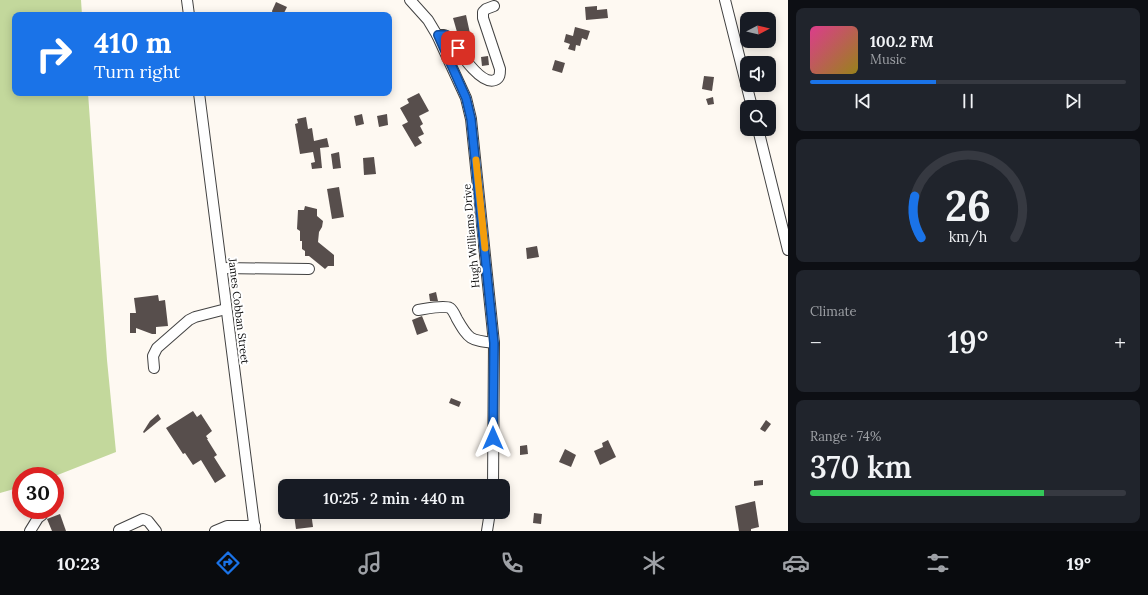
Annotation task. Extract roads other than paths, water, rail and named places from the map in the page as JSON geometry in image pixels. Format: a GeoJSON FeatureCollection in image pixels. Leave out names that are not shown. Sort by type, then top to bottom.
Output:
{"type":"FeatureCollection","features":[{"type":"Feature","properties":{"kind":"street"},"geometry":{"type":"LineString","coordinates":[[187,0],[189,12]]}},
{"type":"Feature","properties":{"kind":"street","name":"Hugh Williams Drive"},"geometry":{"type":"LineString","coordinates":[[410,0],[428,20],[438,35],[466,98],[471,119],[494,343],[493,479]]}},
{"type":"Feature","properties":{"kind":"street"},"geometry":{"type":"LineString","coordinates":[[725,0],[750,100]]}},
{"type":"Feature","properties":{"kind":"street"},"geometry":{"type":"LineString","coordinates":[[438,35],[449,37],[475,72],[488,81],[495,80],[500,74],[500,69],[483,18],[486,9],[494,6]]}},
{"type":"Feature","properties":{"kind":"street","name":"James Cobban Street"},"geometry":{"type":"LineString","coordinates":[[199,96],[255,529]]}},
{"type":"Feature","properties":{"kind":"street"},"geometry":{"type":"LineString","coordinates":[[760,136],[788,250]]}},
{"type":"Feature","properties":{"kind":"street"},"geometry":{"type":"LineString","coordinates":[[222,268],[309,269]]}},
{"type":"Feature","properties":{"kind":"street"},"geometry":{"type":"LineString","coordinates":[[418,310],[449,308],[454,312],[466,334],[471,339],[494,343]]}},
{"type":"Feature","properties":{"kind":"street"},"geometry":{"type":"LineString","coordinates":[[154,368],[153,356],[157,348],[189,320],[226,309]]}},
{"type":"Feature","properties":{"kind":"street"},"geometry":{"type":"LineString","coordinates":[[30,531],[37,519]]}},
{"type":"Feature","properties":{"kind":"street"},"geometry":{"type":"LineString","coordinates":[[119,530],[143,519],[148,521],[156,531]]}},
{"type":"Feature","properties":{"kind":"street"},"geometry":{"type":"LineString","coordinates":[[487,531],[489,519]]}},
{"type":"Feature","properties":{"kind":"street"},"geometry":{"type":"LineString","coordinates":[[215,531],[227,526],[255,529]]}}]}
